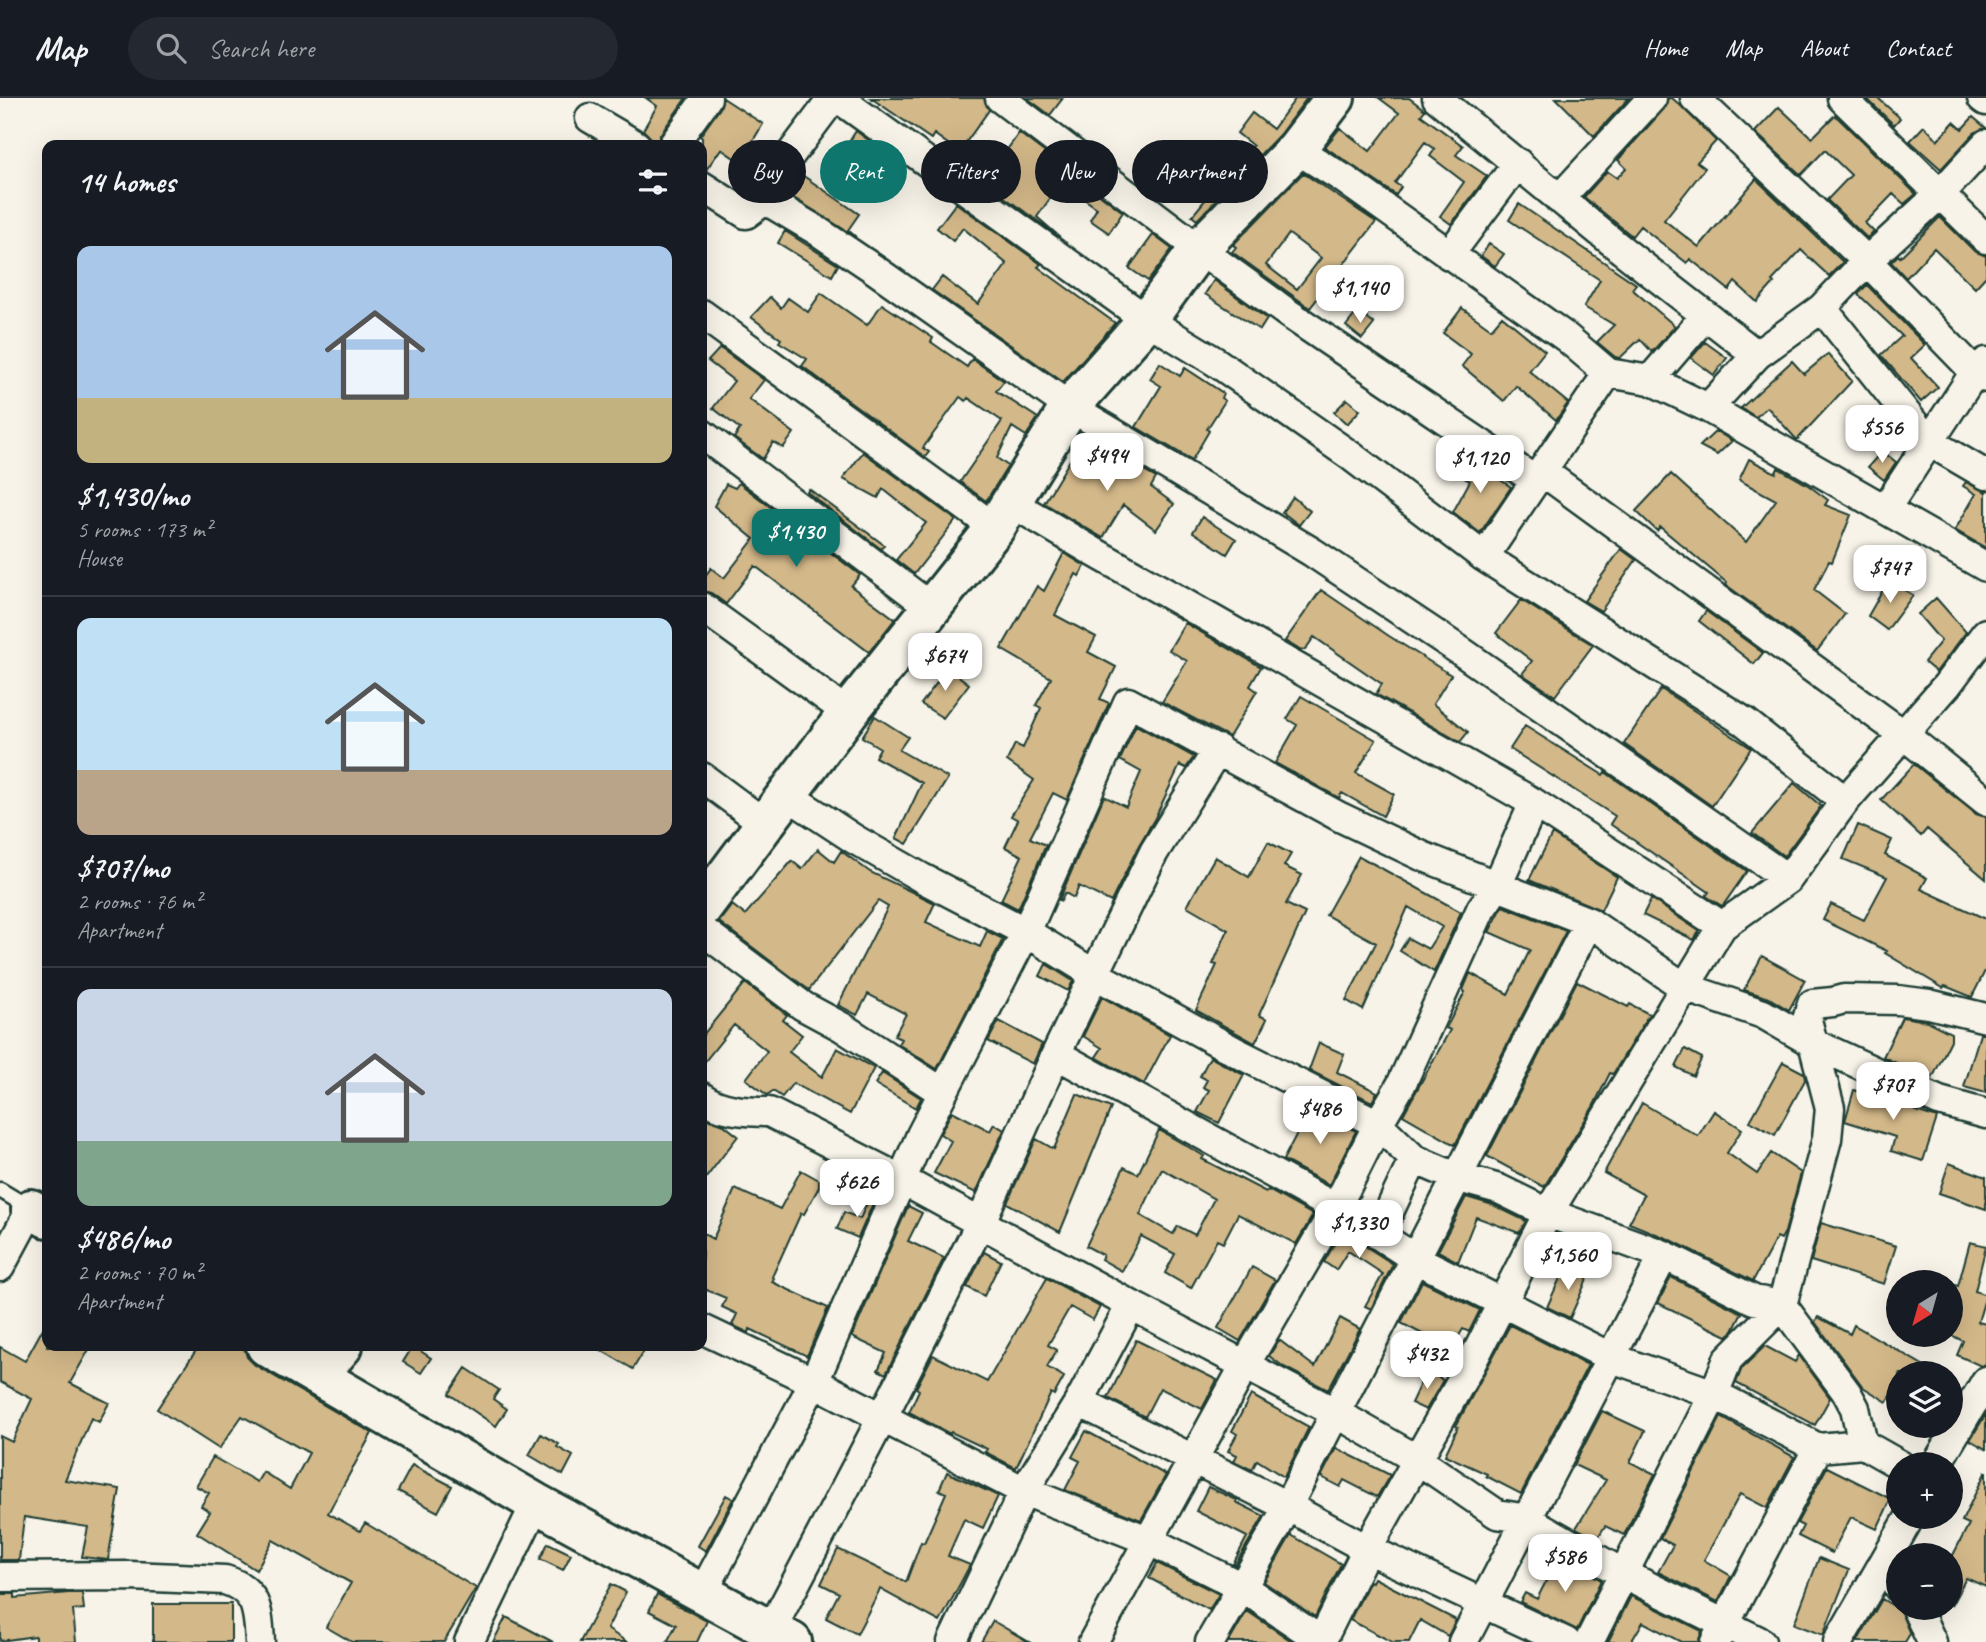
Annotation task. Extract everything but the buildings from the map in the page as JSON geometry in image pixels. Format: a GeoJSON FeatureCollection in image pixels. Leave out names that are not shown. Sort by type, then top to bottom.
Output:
{"type":"FeatureCollection","features":[{"type":"Feature","properties":{"kind":"street"},"geometry":{"type":"LineString","coordinates":[[677,140],[707,98]]}},
{"type":"Feature","properties":{"kind":"street"},"geometry":{"type":"LineString","coordinates":[[746,214],[835,98],[1147,320],[1216,362],[1351,456],[1484,557],[1745,722],[1845,801]]}},
{"type":"Feature","properties":{"kind":"street"},"geometry":{"type":"LineString","coordinates":[[1000,98],[1289,314],[1539,476],[1904,734],[1986,801]]}},
{"type":"Feature","properties":{"kind":"street"},"geometry":{"type":"LineString","coordinates":[[707,901],[848,713],[1002,515],[1070,407],[1147,320],[1199,249],[1296,149],[1335,98]]}},
{"type":"Feature","properties":{"kind":"street"},"geometry":{"type":"LineString","coordinates":[[1437,98],[1559,199],[1757,355]]}},
{"type":"Feature","properties":{"kind":"street"},"geometry":{"type":"LineString","coordinates":[[1559,199],[1652,98]]}},
{"type":"Feature","properties":{"kind":"street"},"geometry":{"type":"LineString","coordinates":[[1695,98],[1982,371],[1928,441],[1886,508]]}},
{"type":"Feature","properties":{"kind":"street"},"geometry":{"type":"LineString","coordinates":[[1842,98],[1986,239]]}},
{"type":"Feature","properties":{"kind":"street"},"geometry":{"type":"LineString","coordinates":[[590,118],[627,140]]}},
{"type":"Feature","properties":{"kind":"street"},"geometry":{"type":"LineString","coordinates":[[1708,408],[1757,355],[1822,308],[1867,261],[1941,193],[1986,144]]}},
{"type":"Feature","properties":{"kind":"street"},"geometry":{"type":"LineString","coordinates":[[1296,149],[1344,179],[1567,338],[1608,373],[1650,380],[1708,408],[1986,567]]}},
{"type":"Feature","properties":{"kind":"street"},"geometry":{"type":"LineString","coordinates":[[1449,255],[1518,163]]}},
{"type":"Feature","properties":{"kind":"street"},"geometry":{"type":"LineString","coordinates":[[707,189],[746,214]]}},
{"type":"Feature","properties":{"kind":"street"},"geometry":{"type":"LineString","coordinates":[[746,214],[762,201],[777,206],[874,269],[1070,407],[1311,552],[1462,652],[1788,879]]}},
{"type":"Feature","properties":{"kind":"street"},"geometry":{"type":"LineString","coordinates":[[1822,308],[1928,441],[1986,475]]}},
{"type":"Feature","properties":{"kind":"street"},"geometry":{"type":"LineString","coordinates":[[1650,380],[1705,316]]}},
{"type":"Feature","properties":{"kind":"street"},"geometry":{"type":"LineString","coordinates":[[707,317],[1002,515],[1094,552],[1534,803],[1722,926]]}},
{"type":"Feature","properties":{"kind":"street"},"geometry":{"type":"LineString","coordinates":[[1484,557],[1608,373]]}},
{"type":"Feature","properties":{"kind":"street"},"geometry":{"type":"LineString","coordinates":[[707,438],[932,608]]}},
{"type":"Feature","properties":{"kind":"street"},"geometry":{"type":"LineString","coordinates":[[707,611],[848,713]]}},
{"type":"Feature","properties":{"kind":"street"},"geometry":{"type":"LineString","coordinates":[[707,1331],[814,1382],[1024,1491],[1150,1541],[1242,1587],[1322,1642],[1367,1549],[1418,1460],[1548,1213],[1722,926],[1788,879],[1845,801],[1947,685],[1986,633]]}},
{"type":"Feature","properties":{"kind":"street"},"geometry":{"type":"LineString","coordinates":[[702,1594],[814,1382],[942,1092],[1026,932],[1128,702],[1340,817],[1422,856],[1589,922],[1684,988],[1763,1014],[1813,1043],[1939,1101],[1986,1114]]}},
{"type":"Feature","properties":{"kind":"street"},"geometry":{"type":"LineString","coordinates":[[275,1351],[536,1503],[782,1636],[882,1418],[980,1224],[1094,974],[1154,852],[1217,749]]}},
{"type":"Feature","properties":{"kind":"street"},"geometry":{"type":"LineString","coordinates":[[707,778],[854,839],[1026,932],[1094,974],[1236,1052],[1378,1124],[1414,1159],[1456,1177],[1499,1189],[1548,1213],[1664,1255],[1754,1300],[1782,1305],[1847,1393],[1855,1408],[1863,1444]]}},
{"type":"Feature","properties":{"kind":"street"},"geometry":{"type":"LineString","coordinates":[[1093,1642],[1245,1365],[1335,1210],[1378,1124],[1401,1085],[1481,909],[1497,886],[1534,803]]}},
{"type":"Feature","properties":{"kind":"street"},"geometry":{"type":"LineString","coordinates":[[1210,1642],[1336,1413],[1589,922]]}},
{"type":"Feature","properties":{"kind":"street"},"geometry":{"type":"LineString","coordinates":[[707,934],[803,1006],[842,1027],[942,1092]]}},
{"type":"Feature","properties":{"kind":"street"},"geometry":{"type":"LineString","coordinates":[[1589,1642],[1714,1394],[1728,1359],[1782,1305],[1827,1139],[1830,1108],[1822,1068],[1807,1020],[1812,1004],[1844,999],[1928,1004],[1986,1018]]}},
{"type":"Feature","properties":{"kind":"street"},"geometry":{"type":"LineString","coordinates":[[1056,1054],[1348,1215],[1414,1258],[1612,1358],[1714,1394],[1818,1448],[1863,1444],[1886,1457]]}},
{"type":"Feature","properties":{"kind":"street"},"geometry":{"type":"LineString","coordinates":[[707,1101],[712,1105],[750,1112],[769,1112],[902,1180],[1336,1413],[1418,1460],[1497,1514],[1527,1519],[1720,1632],[1761,1642]]}},
{"type":"Feature","properties":{"kind":"street"},"geometry":{"type":"LineString","coordinates":[[1378,1235],[1414,1159]]}},
{"type":"Feature","properties":{"kind":"street"},"geometry":{"type":"LineString","coordinates":[[0,1268],[26,1206]]}},
{"type":"Feature","properties":{"kind":"street"},"geometry":{"type":"LineString","coordinates":[[1463,1642],[1664,1255]]}},
{"type":"Feature","properties":{"kind":"street"},"geometry":{"type":"LineString","coordinates":[[952,1642],[1024,1491],[1079,1402],[1131,1305]]}},
{"type":"Feature","properties":{"kind":"street"},"geometry":{"type":"LineString","coordinates":[[318,1375],[339,1351]]}},
{"type":"Feature","properties":{"kind":"street"},"geometry":{"type":"LineString","coordinates":[[1944,1452],[1986,1381]]}},
{"type":"Feature","properties":{"kind":"street"},"geometry":{"type":"LineString","coordinates":[[1079,1402],[1367,1549],[1566,1642]]}},
{"type":"Feature","properties":{"kind":"street"},"geometry":{"type":"LineString","coordinates":[[1720,1632],[1818,1448]]}},
{"type":"Feature","properties":{"kind":"street"},"geometry":{"type":"LineString","coordinates":[[469,1642],[536,1503]]}},
{"type":"Feature","properties":{"kind":"street"},"geometry":{"type":"LineString","coordinates":[[1838,1642],[1904,1535]]}},
{"type":"Feature","properties":{"kind":"street"},"geometry":{"type":"LineString","coordinates":[[0,1577],[130,1576],[225,1580],[237,1584],[257,1607],[260,1642]]}},
{"type":"Feature","properties":{"kind":"street"},"geometry":{"type":"LineString","coordinates":[[1922,1620],[1932,1642]]}}]}
